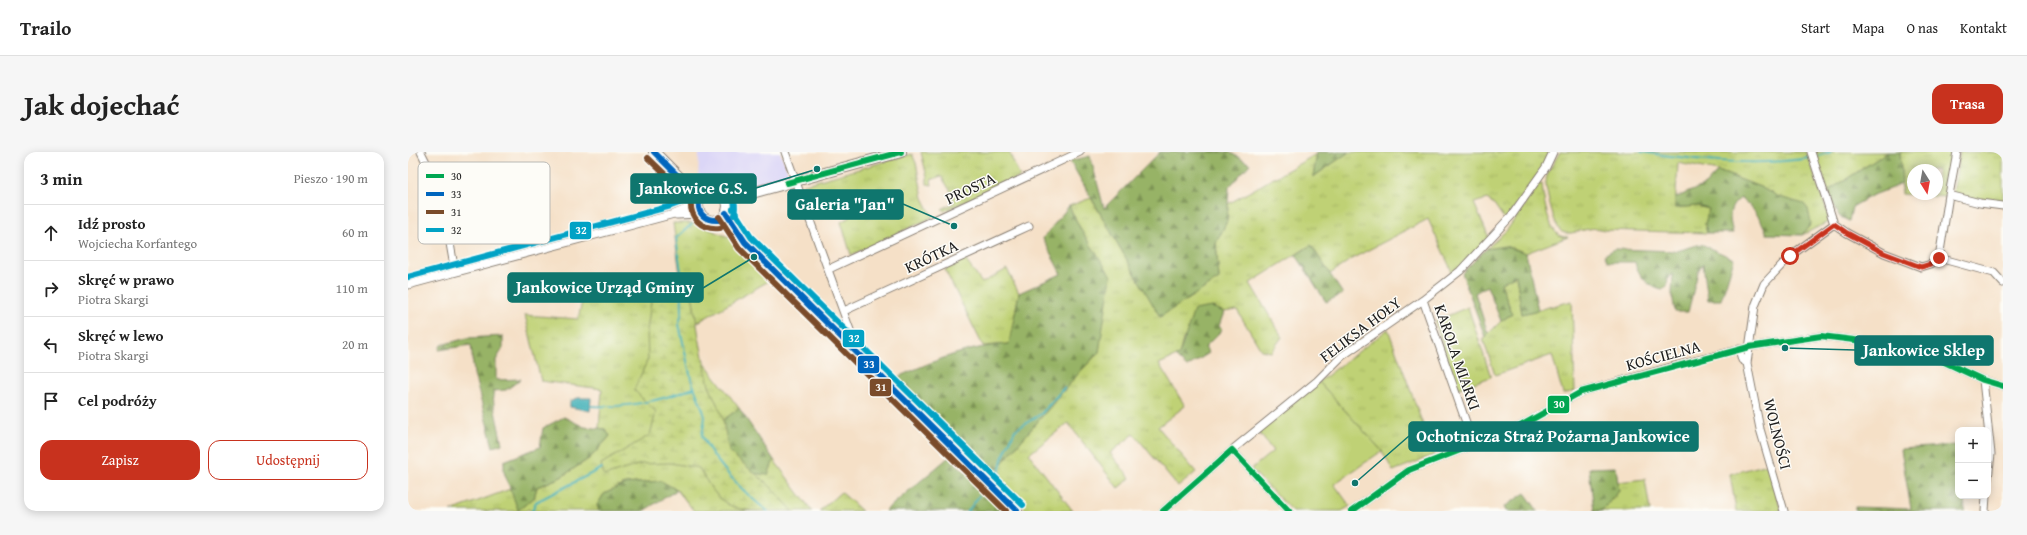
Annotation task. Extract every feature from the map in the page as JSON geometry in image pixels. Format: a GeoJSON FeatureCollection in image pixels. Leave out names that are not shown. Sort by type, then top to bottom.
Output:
{"type":"FeatureCollection","features":[{"type":"Feature","properties":{"kind":"main road"},"geometry":{"type":"LineString","coordinates":[[654,152],[682,180],[701,203],[710,220],[752,193],[901,152]]}},
{"type":"Feature","properties":{"kind":"main road"},"geometry":{"type":"LineString","coordinates":[[701,203],[715,191],[739,235],[1018,511]]}},
{"type":"Feature","properties":{"kind":"street"},"geometry":{"type":"LineString","coordinates":[[421,152],[426,162]]}},
{"type":"Feature","properties":{"kind":"street"},"geometry":{"type":"LineString","coordinates":[[785,152],[829,268],[854,341]]}},
{"type":"Feature","properties":{"kind":"street","name":"PROSTA"},"geometry":{"type":"LineString","coordinates":[[829,268],[1080,152]]}},
{"type":"Feature","properties":{"kind":"street","name":"FELIKSA HOŁY"},"geometry":{"type":"LineString","coordinates":[[1163,511],[1232,450],[1317,381],[1342,356],[1423,300],[1460,271],[1512,215],[1546,167],[1553,152]]}},
{"type":"Feature","properties":{"kind":"street"},"geometry":{"type":"LineString","coordinates":[[1812,152],[1834,224],[1847,233],[1884,253],[1921,267],[1931,264],[1939,258],[1949,195],[1958,152]]}},
{"type":"Feature","properties":{"kind":"street"},"geometry":{"type":"LineString","coordinates":[[1949,195],[1980,203],[2003,206]]}},
{"type":"Feature","properties":{"kind":"street"},"geometry":{"type":"LineString","coordinates":[[408,285],[674,214],[701,203]]}},
{"type":"Feature","properties":{"kind":"street","name":"WOLNOŚCI"},"geometry":{"type":"LineString","coordinates":[[1784,511],[1760,429],[1747,363],[1755,306],[1764,284],[1790,256],[1834,224]]}},
{"type":"Feature","properties":{"kind":"street","name":"KRÓTKA"},"geometry":{"type":"LineString","coordinates":[[844,311],[1029,226]]}},
{"type":"Feature","properties":{"kind":"street"},"geometry":{"type":"LineString","coordinates":[[451,244],[456,272]]}},
{"type":"Feature","properties":{"kind":"street"},"geometry":{"type":"LineString","coordinates":[[1939,258],[1994,273],[2003,283]]}},
{"type":"Feature","properties":{"kind":"street","name":"KAROLA MIARKI"},"geometry":{"type":"LineString","coordinates":[[1423,300],[1474,445]]}},
{"type":"Feature","properties":{"kind":"street","name":"KOŚCIELNA"},"geometry":{"type":"LineString","coordinates":[[1352,511],[1409,470],[1515,429],[1581,392],[1749,347],[1821,336],[1879,343],[1925,353],[1983,380],[2003,386]]}},
{"type":"Feature","properties":{"kind":"street","name":"WOLNOŚCI"},"geometry":{"type":"LineString","coordinates":[[1739,350],[1742,360],[1747,363]]}},
{"type":"Feature","properties":{"kind":"street"},"geometry":{"type":"LineString","coordinates":[[1983,380],[1991,454],[1990,463]]}},
{"type":"Feature","properties":{"kind":"street"},"geometry":{"type":"LineString","coordinates":[[1232,450],[1289,511]]}},
{"type":"Feature","properties":{"kind":"street"},"geometry":{"type":"LineString","coordinates":[[1985,511],[1986,499]]}},
{"type":"Feature","properties":{"kind":"shaded area"},"geometry":{"type":"Polygon","coordinates":[[[699,152],[780,152],[790,177],[753,186],[733,187],[698,181],[699,152]]]}},
{"type":"Feature","properties":{"kind":"green space"},"geometry":{"type":"Polygon","coordinates":[[[921,152],[1009,152],[1020,177],[944,211],[942,209],[954,203],[953,195],[941,176],[931,180],[932,185],[927,184],[927,177],[921,152]]]}},
{"type":"Feature","properties":{"kind":"green space"},"geometry":{"type":"Polygon","coordinates":[[[1160,152],[1229,152],[1250,164],[1229,187],[1227,221],[1216,243],[1219,279],[1160,317],[1070,161],[1090,156],[1104,208],[1160,152]]]}},
{"type":"Feature","properties":{"kind":"green space"},"geometry":{"type":"Polygon","coordinates":[[[1317,152],[1349,152],[1313,177],[1317,152]]]}},
{"type":"Feature","properties":{"kind":"green space"},"geometry":{"type":"Polygon","coordinates":[[[1349,152],[1552,152],[1545,166],[1505,220],[1494,204],[1487,199],[1474,203],[1489,238],[1453,274],[1428,219],[1353,258],[1330,274],[1311,245],[1250,283],[1282,337],[1271,352],[1261,350],[1237,310],[1224,312],[1212,307],[1183,339],[1179,355],[1159,364],[1185,406],[1158,427],[1196,472],[1178,487],[1134,434],[1110,453],[1130,478],[1118,488],[1068,423],[1029,454],[1073,511],[1027,511],[992,475],[1078,374],[1099,352],[1081,230],[1069,206],[1091,198],[1160,316],[1219,279],[1216,243],[1227,221],[1228,204],[1318,153],[1313,177],[1349,152]]]}},
{"type":"Feature","properties":{"kind":"green space"},"geometry":{"type":"Polygon","coordinates":[[[1560,152],[1807,152],[1830,221],[1802,235],[1811,224],[1786,199],[1779,198],[1760,187],[1718,171],[1678,163],[1675,208],[1697,206],[1709,209],[1705,224],[1707,233],[1604,230],[1593,228],[1571,233],[1562,232],[1553,216],[1546,185],[1548,173],[1560,152]]]}},
{"type":"Feature","properties":{"kind":"green space"},"geometry":{"type":"Polygon","coordinates":[[[1815,152],[1888,152],[1828,191],[1815,152]]]}},
{"type":"Feature","properties":{"kind":"green space"},"geometry":{"type":"Polygon","coordinates":[[[1888,152],[1900,152],[1902,184],[1871,196],[1852,207],[1849,221],[1839,216],[1828,191],[1888,152]]]}},
{"type":"Feature","properties":{"kind":"green space"},"geometry":{"type":"Polygon","coordinates":[[[1900,152],[1956,152],[1947,197],[1943,197],[1943,164],[1907,164],[1907,194],[1902,194],[1900,152]]]}},
{"type":"Feature","properties":{"kind":"green space"},"geometry":{"type":"Polygon","coordinates":[[[1960,152],[2003,152],[2003,203],[1957,196],[1953,192],[1960,152]]]}},
{"type":"Feature","properties":{"kind":"green space"},"geometry":{"type":"Polygon","coordinates":[[[912,154],[916,163],[923,198],[933,217],[851,255],[841,222],[850,217],[841,194],[809,204],[802,185],[912,154]]]}},
{"type":"Feature","properties":{"kind":"green space"},"geometry":{"type":"Polygon","coordinates":[[[1718,171],[1760,187],[1779,197],[1804,204],[1808,209],[1811,224],[1802,235],[1767,234],[1757,214],[1741,198],[1733,205],[1731,209],[1730,218],[1733,233],[1707,233],[1705,224],[1709,209],[1697,206],[1675,208],[1675,198],[1705,185],[1718,171]]]}},
{"type":"Feature","properties":{"kind":"green space"},"geometry":{"type":"Polygon","coordinates":[[[1539,184],[1542,184],[1545,204],[1552,226],[1560,236],[1568,237],[1526,253],[1513,248],[1486,249],[1507,230],[1539,184]]]}},
{"type":"Feature","properties":{"kind":"green space"},"geometry":{"type":"Polygon","coordinates":[[[1069,206],[1081,230],[1111,276],[1099,352],[1078,374],[992,475],[891,380],[948,356],[977,348],[1009,344],[1019,293],[1061,274],[1043,238],[1069,206]]]}},
{"type":"Feature","properties":{"kind":"green space"},"geometry":{"type":"Polygon","coordinates":[[[673,223],[694,223],[731,238],[767,276],[772,279],[681,332],[739,408],[721,422],[767,475],[774,460],[812,511],[694,511],[677,490],[661,481],[625,484],[604,494],[597,505],[599,511],[530,511],[529,509],[525,511],[451,511],[513,488],[534,498],[537,487],[561,477],[590,458],[610,436],[605,429],[599,428],[602,389],[541,381],[525,315],[578,319],[588,275],[621,282],[680,274],[673,223]]]}},
{"type":"Feature","properties":{"kind":"green space"},"geometry":{"type":"Polygon","coordinates":[[[1701,244],[1734,259],[1721,300],[1708,300],[1703,264],[1698,272],[1688,312],[1675,312],[1672,294],[1673,274],[1668,278],[1667,287],[1662,290],[1652,286],[1644,280],[1636,267],[1635,262],[1608,262],[1604,255],[1615,249],[1677,251],[1701,244]]]}},
{"type":"Feature","properties":{"kind":"green space"},"geometry":{"type":"Polygon","coordinates":[[[1311,245],[1343,294],[1326,302],[1296,255],[1311,245]]]}},
{"type":"Feature","properties":{"kind":"green space"},"geometry":{"type":"Polygon","coordinates":[[[1505,246],[1526,253],[1538,310],[1522,314],[1516,275],[1501,283],[1512,314],[1501,321],[1487,286],[1475,293],[1488,334],[1485,337],[1462,273],[1486,249],[1505,246]]]}},
{"type":"Feature","properties":{"kind":"green space"},"geometry":{"type":"Polygon","coordinates":[[[964,258],[982,283],[1007,269],[1019,293],[1009,344],[983,346],[945,270],[964,258]]]}},
{"type":"Feature","properties":{"kind":"green space"},"geometry":{"type":"Polygon","coordinates":[[[1516,275],[1522,314],[1572,301],[1575,391],[1563,394],[1552,355],[1495,375],[1483,339],[1501,321],[1512,314],[1501,283],[1516,275]]]}},
{"type":"Feature","properties":{"kind":"green space"},"geometry":{"type":"Polygon","coordinates":[[[667,279],[690,281],[709,386],[722,415],[729,452],[769,485],[793,511],[751,511],[732,506],[724,502],[718,496],[699,468],[670,463],[641,464],[604,476],[601,464],[650,435],[656,412],[634,390],[648,359],[647,331],[652,294],[667,279]]]}},
{"type":"Feature","properties":{"kind":"green space"},"geometry":{"type":"Polygon","coordinates":[[[1212,307],[1224,312],[1219,326],[1222,330],[1205,347],[1209,353],[1187,367],[1175,356],[1179,355],[1194,310],[1212,307]]]}},
{"type":"Feature","properties":{"kind":"green space"},"geometry":{"type":"Polygon","coordinates":[[[1468,307],[1491,377],[1456,389],[1435,321],[1468,307]]]}},
{"type":"Feature","properties":{"kind":"green space"},"geometry":{"type":"Polygon","coordinates":[[[1388,329],[1434,455],[1393,471],[1382,451],[1319,382],[1388,329]]]}},
{"type":"Feature","properties":{"kind":"green space"},"geometry":{"type":"Polygon","coordinates":[[[503,336],[503,348],[496,360],[496,380],[521,379],[506,390],[493,391],[494,406],[502,444],[493,447],[474,374],[471,345],[439,350],[441,345],[467,338],[503,336]]]}},
{"type":"Feature","properties":{"kind":"green space"},"geometry":{"type":"Polygon","coordinates":[[[1319,382],[1382,451],[1334,484],[1350,506],[1342,511],[1292,511],[1251,469],[1273,451],[1257,430],[1319,382]]]}},
{"type":"Feature","properties":{"kind":"green space"},"geometry":{"type":"Polygon","coordinates":[[[739,408],[774,460],[768,475],[746,473],[727,465],[721,422],[739,408]]]}},
{"type":"Feature","properties":{"kind":"green space"},"geometry":{"type":"Polygon","coordinates":[[[564,417],[584,427],[605,429],[610,436],[590,458],[561,477],[537,487],[534,498],[518,510],[504,472],[504,461],[540,447],[543,428],[564,417]]]}},
{"type":"Feature","properties":{"kind":"green space"},"geometry":{"type":"Polygon","coordinates":[[[1955,445],[1955,499],[1964,499],[1965,511],[1855,511],[1855,507],[1911,509],[1901,449],[1955,445]]]}},
{"type":"Feature","properties":{"kind":"green space"},"geometry":{"type":"Polygon","coordinates":[[[949,457],[1008,511],[885,511],[949,457]]]}},
{"type":"Feature","properties":{"kind":"green space"},"geometry":{"type":"Polygon","coordinates":[[[1768,464],[1781,511],[1736,511],[1730,474],[1768,464]]]}},
{"type":"Feature","properties":{"kind":"green space"},"geometry":{"type":"Polygon","coordinates":[[[1616,467],[1619,491],[1602,510],[1594,511],[1589,468],[1616,467]]]}},
{"type":"Feature","properties":{"kind":"green space"},"geometry":{"type":"Polygon","coordinates":[[[1645,479],[1650,511],[1594,511],[1602,510],[1619,491],[1617,482],[1645,479]]]}},
{"type":"Feature","properties":{"kind":"green space"},"geometry":{"type":"Polygon","coordinates":[[[661,481],[677,490],[643,511],[599,511],[597,505],[604,494],[625,484],[661,481]]]}},
{"type":"Feature","properties":{"kind":"green space"},"geometry":{"type":"Polygon","coordinates":[[[841,492],[862,511],[819,511],[841,492]]]}},
{"type":"Feature","properties":{"kind":"green space"},"geometry":{"type":"Polygon","coordinates":[[[1525,493],[1538,511],[1506,511],[1504,507],[1525,493]]]}},
{"type":"Feature","properties":{"kind":"water"},"geometry":{"type":"Polygon","coordinates":[[[578,398],[591,398],[590,411],[570,407],[570,401],[578,398]]]}},
{"type":"Feature","properties":{"kind":"waterway"},"geometry":{"type":"LineString","coordinates":[[1641,152],[1683,158],[1746,162],[1788,161],[1809,158]]}},
{"type":"Feature","properties":{"kind":"waterway"},"geometry":{"type":"LineString","coordinates":[[1818,156],[1831,152]]}},
{"type":"Feature","properties":{"kind":"waterway"},"geometry":{"type":"LineString","coordinates":[[692,224],[676,238],[681,272],[682,311],[679,324],[691,379],[705,417],[702,436],[714,456],[731,477],[740,487],[768,511]]}},
{"type":"Feature","properties":{"kind":"waterway"},"geometry":{"type":"LineString","coordinates":[[591,406],[618,406],[643,403],[668,397],[694,388]]}},
{"type":"Feature","properties":{"kind":"waterway"},"geometry":{"type":"LineString","coordinates":[[995,479],[999,475],[1002,459],[1015,430],[1041,414],[1064,388]]}},
{"type":"Feature","properties":{"kind":"waterway"},"geometry":{"type":"LineString","coordinates":[[532,511],[536,502],[602,468]]}},
{"type":"Feature","properties":{"kind":"waterway"},"geometry":{"type":"LineString","coordinates":[[968,511],[979,496]]}},
{"type":"Feature","properties":{"kind":"transit line","name":"33"},"geometry":{"type":"LineString","coordinates":[[654,152],[682,180],[706,193]]}},
{"type":"Feature","properties":{"kind":"transit line","name":"30"},"geometry":{"type":"LineString","coordinates":[[787,183],[901,152]]}},
{"type":"Feature","properties":{"kind":"transit line","name":"31"},"geometry":{"type":"LineString","coordinates":[[648,158],[677,186],[702,200]]}},
{"type":"Feature","properties":{"kind":"transit line","name":"32"},"geometry":{"type":"LineString","coordinates":[[691,201],[697,192],[704,186],[712,184],[720,185],[727,189],[732,195],[735,204],[734,215]]}},
{"type":"Feature","properties":{"kind":"transit line","name":"32"},"geometry":{"type":"LineString","coordinates":[[550,239],[671,206],[695,197]]}},
{"type":"Feature","properties":{"kind":"transit line","name":"31"},"geometry":{"type":"LineString","coordinates":[[691,199],[694,217],[702,225],[720,228]]}},
{"type":"Feature","properties":{"kind":"transit line","name":"33"},"geometry":{"type":"LineString","coordinates":[[699,200],[699,209],[703,216],[706,218],[719,220]]}},
{"type":"Feature","properties":{"kind":"transit line","name":"32"},"geometry":{"type":"LineString","coordinates":[[733,209],[751,237],[1023,505]]}},
{"type":"Feature","properties":{"kind":"transit line","name":"33"},"geometry":{"type":"LineString","coordinates":[[726,213],[745,242],[1017,511]]}},
{"type":"Feature","properties":{"kind":"transit line","name":"31"},"geometry":{"type":"LineString","coordinates":[[719,217],[739,248],[1006,511]]}},
{"type":"Feature","properties":{"kind":"transit line","name":"32"},"geometry":{"type":"LineString","coordinates":[[408,277],[530,244]]}},
{"type":"Feature","properties":{"kind":"transit line","name":"30"},"geometry":{"type":"LineString","coordinates":[[1352,511],[1409,470],[1515,429],[1581,392],[1749,347],[1821,336],[1879,343],[1925,353],[1983,380],[2003,386]]}},
{"type":"Feature","properties":{"kind":"transit line","name":"30"},"geometry":{"type":"LineString","coordinates":[[1232,450],[1289,511]]}},
{"type":"Feature","properties":{"kind":"transit line","name":"30"},"geometry":{"type":"LineString","coordinates":[[1163,511],[1232,450]]}},
{"type":"Feature","properties":{"kind":"place","name":"Jankowice G.S."},"geometry":{"type":"Point","coordinates":[817,169]}},
{"type":"Feature","properties":{"kind":"place","name":"Galeria \"Jan\""},"geometry":{"type":"Point","coordinates":[954,226]}},
{"type":"Feature","properties":{"kind":"place","name":"Jankowice Urząd Gminy"},"geometry":{"type":"Point","coordinates":[754,257]}},
{"type":"Feature","properties":{"kind":"place","name":"Jankowice Sklep"},"geometry":{"type":"Point","coordinates":[1785,348]}},
{"type":"Feature","properties":{"kind":"place","name":"Ochotnicza Straż Pożarna Jankowice"},"geometry":{"type":"Point","coordinates":[1355,483]}},
{"type":"Feature","properties":{"kind":"route"},"geometry":{"type":"LineString","coordinates":[[1790,256],[1834,224],[1847,233],[1884,253],[1921,267],[1931,264],[1939,258]]}}]}
